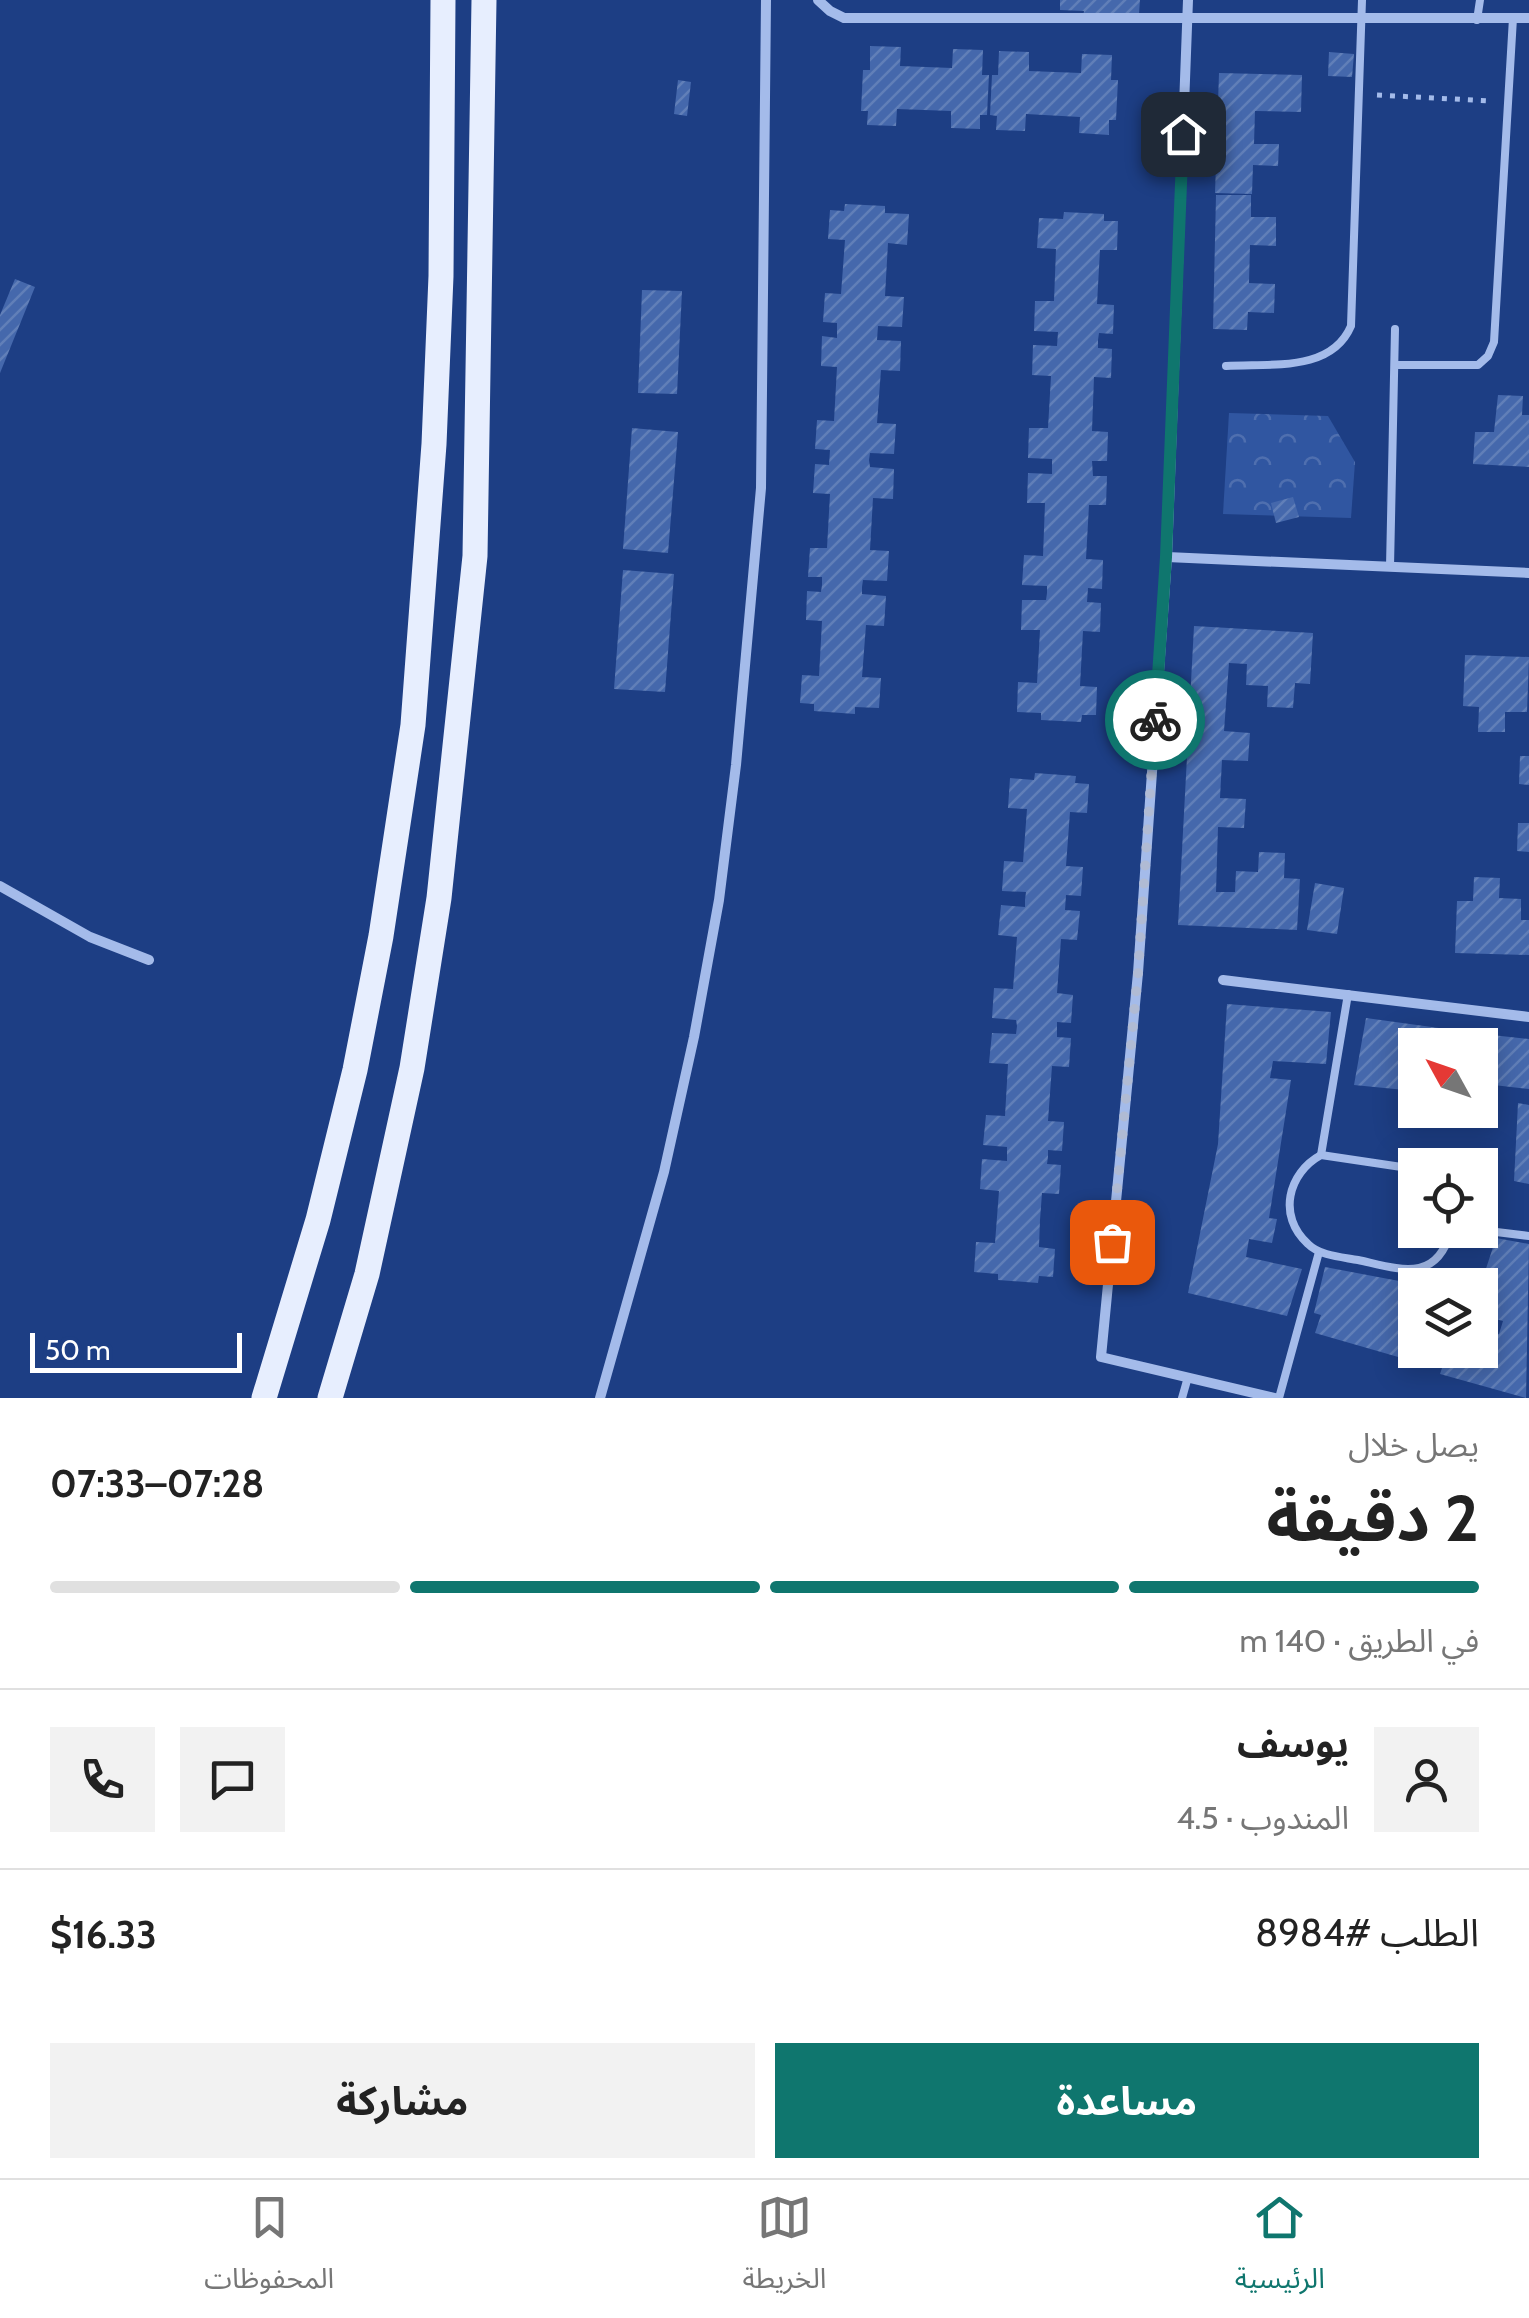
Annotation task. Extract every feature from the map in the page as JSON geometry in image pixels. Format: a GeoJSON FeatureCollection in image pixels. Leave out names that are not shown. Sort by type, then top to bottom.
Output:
{"type":"FeatureCollection","features":[{"type":"Feature","properties":{"kind":"main road"},"geometry":{"type":"LineString","coordinates":[[264,1398],[318,1220],[356,1070],[413,725],[434,444],[441,276],[443,0]]}},
{"type":"Feature","properties":{"kind":"main road"},"geometry":{"type":"LineString","coordinates":[[330,1398],[367,1274],[408,1087],[439,898],[475,556],[484,0]]}},
{"type":"Feature","properties":{"kind":"street"},"geometry":{"type":"LineString","coordinates":[[600,1398],[664,1172],[694,1037],[720,900],[734,784],[761,488],[766,0]]}},
{"type":"Feature","properties":{"kind":"street"},"geometry":{"type":"LineString","coordinates":[[818,0],[830,12],[844,18],[1529,18]]}},
{"type":"Feature","properties":{"kind":"street"},"geometry":{"type":"LineString","coordinates":[[1188,0],[1166,557],[1138,973],[1101,1357],[1277,1398]]}},
{"type":"Feature","properties":{"kind":"street"},"geometry":{"type":"LineString","coordinates":[[1166,557],[1529,572]]}},
{"type":"Feature","properties":{"kind":"street"},"geometry":{"type":"LineString","coordinates":[[0,886],[90,936],[149,960]]}},
{"type":"Feature","properties":{"kind":"street"},"geometry":{"type":"LineString","coordinates":[[1223,980],[1529,1017]]}},
{"type":"Feature","properties":{"kind":"lane"},"geometry":{"type":"LineString","coordinates":[[1226,366],[1316,359],[1334,350],[1351,326],[1362,0]]}},
{"type":"Feature","properties":{"kind":"lane"},"geometry":{"type":"LineString","coordinates":[[1477,20],[1480,0]]}},
{"type":"Feature","properties":{"kind":"lane"},"geometry":{"type":"LineString","coordinates":[[1394,364],[1478,365],[1488,356],[1494,342],[1513,18]]}},
{"type":"Feature","properties":{"kind":"lane"},"geometry":{"type":"LineString","coordinates":[[1390,566],[1395,329]]}},
{"type":"Feature","properties":{"kind":"lane"},"geometry":{"type":"LineString","coordinates":[[1321,1154],[1348,994]]}},
{"type":"Feature","properties":{"kind":"lane"},"geometry":{"type":"LineString","coordinates":[[1398,1165],[1321,1154],[1307,1162],[1289,1192],[1291,1216],[1298,1234],[1319,1252],[1412,1271],[1439,1257],[1443,1248]]}},
{"type":"Feature","properties":{"kind":"lane"},"geometry":{"type":"LineString","coordinates":[[1498,1232],[1529,1236]]}},
{"type":"Feature","properties":{"kind":"lane"},"geometry":{"type":"LineString","coordinates":[[1277,1398],[1319,1252]]}},
{"type":"Feature","properties":{"kind":"lane"},"geometry":{"type":"LineString","coordinates":[[1182,1398],[1188,1377]]}},
{"type":"Feature","properties":{"kind":"path"},"geometry":{"type":"LineString","coordinates":[[1376,95],[1508,102]]}},
{"type":"Feature","properties":{"kind":"green space"},"geometry":{"type":"Polygon","coordinates":[[[1229,413],[1328,416],[1355,462],[1351,518],[1223,514],[1229,413]]]}},
{"type":"Feature","properties":{"kind":"building"},"geometry":{"type":"Polygon","coordinates":[[[1060,0],[1140,0],[1139,14],[1083,18],[1084,11],[1060,10],[1060,0]]]}},
{"type":"Feature","properties":{"kind":"building"},"geometry":{"type":"Polygon","coordinates":[[[870,46],[901,47],[900,66],[952,68],[953,49],[983,50],[982,75],[989,75],[987,115],[980,115],[980,129],[951,128],[951,111],[897,109],[896,126],[867,125],[868,111],[861,111],[863,70],[870,70],[870,46]]]}},
{"type":"Feature","properties":{"kind":"building"},"geometry":{"type":"Polygon","coordinates":[[[999,51],[1029,52],[1029,71],[1081,73],[1082,54],[1112,55],[1111,80],[1118,80],[1116,120],[1109,120],[1109,135],[1079,133],[1080,117],[1026,114],[1025,131],[996,130],[997,116],[990,115],[992,75],[998,75],[999,51]]]}},
{"type":"Feature","properties":{"kind":"building"},"geometry":{"type":"Polygon","coordinates":[[[1329,52],[1354,54],[1352,77],[1328,76],[1329,52]]]}},
{"type":"Feature","properties":{"kind":"building"},"geometry":{"type":"Polygon","coordinates":[[[1219,73],[1302,75],[1301,112],[1255,111],[1254,144],[1279,144],[1278,166],[1253,165],[1252,194],[1215,193],[1219,73]]]}},
{"type":"Feature","properties":{"kind":"building"},"geometry":{"type":"Polygon","coordinates":[[[678,80],[691,82],[687,116],[674,114],[678,80]]]}},
{"type":"Feature","properties":{"kind":"building"},"geometry":{"type":"Polygon","coordinates":[[[1216,195],[1251,195],[1251,217],[1276,217],[1276,246],[1250,245],[1249,283],[1275,284],[1274,313],[1248,312],[1247,330],[1213,329],[1216,195]]]}},
{"type":"Feature","properties":{"kind":"building"},"geometry":{"type":"Polygon","coordinates":[[[845,204],[885,206],[885,213],[909,214],[907,245],[888,243],[885,296],[904,297],[902,327],[878,326],[877,340],[901,341],[900,371],[881,370],[877,423],[896,424],[894,454],[870,453],[869,460],[870,467],[894,469],[893,499],[873,498],[870,550],[889,551],[887,581],[863,580],[862,587],[862,594],[886,596],[884,626],[866,625],[862,677],[881,678],[879,708],[855,707],[855,714],[814,711],[814,704],[800,703],[802,675],[819,676],[822,621],[806,620],[807,591],[821,592],[822,585],[822,577],[808,577],[810,548],[827,548],[830,494],[813,493],[815,464],[829,465],[830,450],[815,449],[817,420],[834,421],[837,367],[821,366],[822,336],[837,338],[837,323],[823,322],[825,293],[841,294],[845,240],[828,239],[830,210],[844,211],[845,204]]]}},
{"type":"Feature","properties":{"kind":"building"},"geometry":{"type":"Polygon","coordinates":[[[1064,212],[1104,214],[1104,221],[1118,221],[1117,250],[1100,250],[1097,304],[1114,305],[1113,334],[1099,333],[1098,340],[1098,348],[1112,349],[1111,378],[1094,377],[1092,431],[1108,432],[1107,461],[1092,461],[1093,476],[1107,476],[1106,505],[1089,505],[1086,559],[1103,560],[1102,589],[1088,588],[1087,602],[1101,603],[1100,632],[1083,631],[1080,686],[1097,687],[1096,715],[1082,715],[1081,722],[1041,720],[1041,713],[1017,712],[1018,682],[1037,683],[1040,630],[1021,630],[1022,600],[1046,600],[1047,593],[1047,586],[1022,585],[1024,555],[1043,556],[1045,503],[1027,503],[1028,473],[1052,474],[1052,459],[1028,458],[1029,428],[1048,428],[1051,376],[1032,375],[1033,345],[1057,346],[1058,332],[1034,331],[1035,301],[1054,301],[1056,249],[1037,248],[1039,218],[1063,219],[1064,212]]]}},
{"type":"Feature","properties":{"kind":"building"},"geometry":{"type":"Polygon","coordinates":[[[15,279],[35,287],[0,373],[0,315],[15,279]]]}},
{"type":"Feature","properties":{"kind":"building"},"geometry":{"type":"Polygon","coordinates":[[[642,290],[682,291],[677,394],[638,393],[642,290]]]}},
{"type":"Feature","properties":{"kind":"building"},"geometry":{"type":"Polygon","coordinates":[[[1498,395],[1523,396],[1522,415],[1529,415],[1529,467],[1473,464],[1475,432],[1494,432],[1498,395]]]}},
{"type":"Feature","properties":{"kind":"building"},"geometry":{"type":"Polygon","coordinates":[[[632,428],[678,432],[668,553],[623,549],[632,428]]]}},
{"type":"Feature","properties":{"kind":"building"},"geometry":{"type":"Polygon","coordinates":[[[1293,497],[1299,517],[1276,523],[1271,503],[1293,497]]]}},
{"type":"Feature","properties":{"kind":"building"},"geometry":{"type":"Polygon","coordinates":[[[623,570],[674,574],[665,692],[614,689],[623,570]]]}},
{"type":"Feature","properties":{"kind":"building"},"geometry":{"type":"Polygon","coordinates":[[[1194,626],[1313,633],[1310,684],[1295,683],[1293,708],[1267,707],[1268,686],[1246,685],[1247,664],[1229,663],[1224,731],[1250,733],[1248,761],[1222,760],[1220,798],[1246,799],[1244,828],[1218,827],[1216,892],[1235,892],[1236,871],[1258,872],[1259,852],[1285,853],[1284,878],[1300,879],[1297,930],[1178,925],[1194,626]]]}},
{"type":"Feature","properties":{"kind":"building"},"geometry":{"type":"Polygon","coordinates":[[[1465,655],[1529,657],[1527,712],[1505,712],[1505,732],[1478,732],[1479,707],[1463,706],[1465,655]]]}},
{"type":"Feature","properties":{"kind":"building"},"geometry":{"type":"Polygon","coordinates":[[[1520,756],[1529,756],[1529,785],[1519,784],[1520,756]]]}},
{"type":"Feature","properties":{"kind":"building"},"geometry":{"type":"Polygon","coordinates":[[[1035,773],[1076,776],[1075,783],[1089,784],[1087,813],[1070,812],[1066,866],[1083,867],[1081,896],[1066,895],[1065,910],[1080,911],[1077,940],[1061,939],[1057,993],[1073,995],[1071,1023],[1057,1022],[1057,1037],[1071,1038],[1069,1067],[1052,1066],[1048,1121],[1064,1122],[1062,1151],[1048,1150],[1047,1164],[1061,1165],[1059,1194],[1042,1193],[1040,1220],[1039,1247],[1055,1249],[1053,1277],[1039,1276],[1038,1283],[998,1280],[998,1274],[974,1272],[976,1242],[995,1243],[999,1191],[980,1189],[982,1159],[1007,1161],[1007,1147],[983,1145],[986,1115],[1005,1116],[1008,1064],[989,1063],[992,1033],[1016,1034],[1017,1026],[1016,1020],[992,1018],[994,988],[1013,989],[1017,937],[998,935],[1001,905],[1025,907],[1026,892],[1002,891],[1004,861],[1023,862],[1027,809],[1008,808],[1010,778],[1034,780],[1035,773]]]}},
{"type":"Feature","properties":{"kind":"building"},"geometry":{"type":"Polygon","coordinates":[[[1518,823],[1529,823],[1529,852],[1517,851],[1518,823]]]}},
{"type":"Feature","properties":{"kind":"building"},"geometry":{"type":"Polygon","coordinates":[[[1474,877],[1500,878],[1499,898],[1521,899],[1521,920],[1529,920],[1529,955],[1455,953],[1457,901],[1473,901],[1474,877]]]}},
{"type":"Feature","properties":{"kind":"building"},"geometry":{"type":"Polygon","coordinates":[[[1315,883],[1344,888],[1337,934],[1307,930],[1315,883]]]}},
{"type":"Feature","properties":{"kind":"building"},"geometry":{"type":"Polygon","coordinates":[[[1227,1004],[1331,1012],[1326,1064],[1273,1061],[1270,1078],[1291,1080],[1269,1218],[1277,1219],[1272,1243],[1249,1239],[1246,1257],[1302,1269],[1287,1316],[1188,1293],[1218,1144],[1227,1004]]]}},
{"type":"Feature","properties":{"kind":"building"},"geometry":{"type":"Polygon","coordinates":[[[1366,1018],[1439,1028],[1398,1028],[1398,1089],[1354,1085],[1366,1018]]]}},
{"type":"Feature","properties":{"kind":"building"},"geometry":{"type":"Polygon","coordinates":[[[1498,1036],[1529,1039],[1529,1089],[1498,1085],[1498,1036]]]}},
{"type":"Feature","properties":{"kind":"building"},"geometry":{"type":"Polygon","coordinates":[[[1518,1103],[1529,1105],[1529,1184],[1514,1181],[1518,1103]]]}},
{"type":"Feature","properties":{"kind":"building"},"geometry":{"type":"Polygon","coordinates":[[[1498,1238],[1529,1244],[1526,1398],[1440,1374],[1442,1368],[1498,1368],[1498,1334],[1503,1321],[1498,1320],[1498,1268],[1486,1268],[1493,1248],[1498,1248],[1498,1238]]]}},
{"type":"Feature","properties":{"kind":"building"},"geometry":{"type":"Polygon","coordinates":[[[1325,1267],[1398,1281],[1398,1357],[1315,1333],[1321,1315],[1314,1313],[1325,1267]]]}},
{"type":"Feature","properties":{"kind":"way so far"},"geometry":{"type":"LineString","coordinates":[[1112,1242],[1138,973],[1155,720]]}},
{"type":"Feature","properties":{"kind":"route"},"geometry":{"type":"LineString","coordinates":[[1155,720],[1166,557],[1183,134]]}}]}
